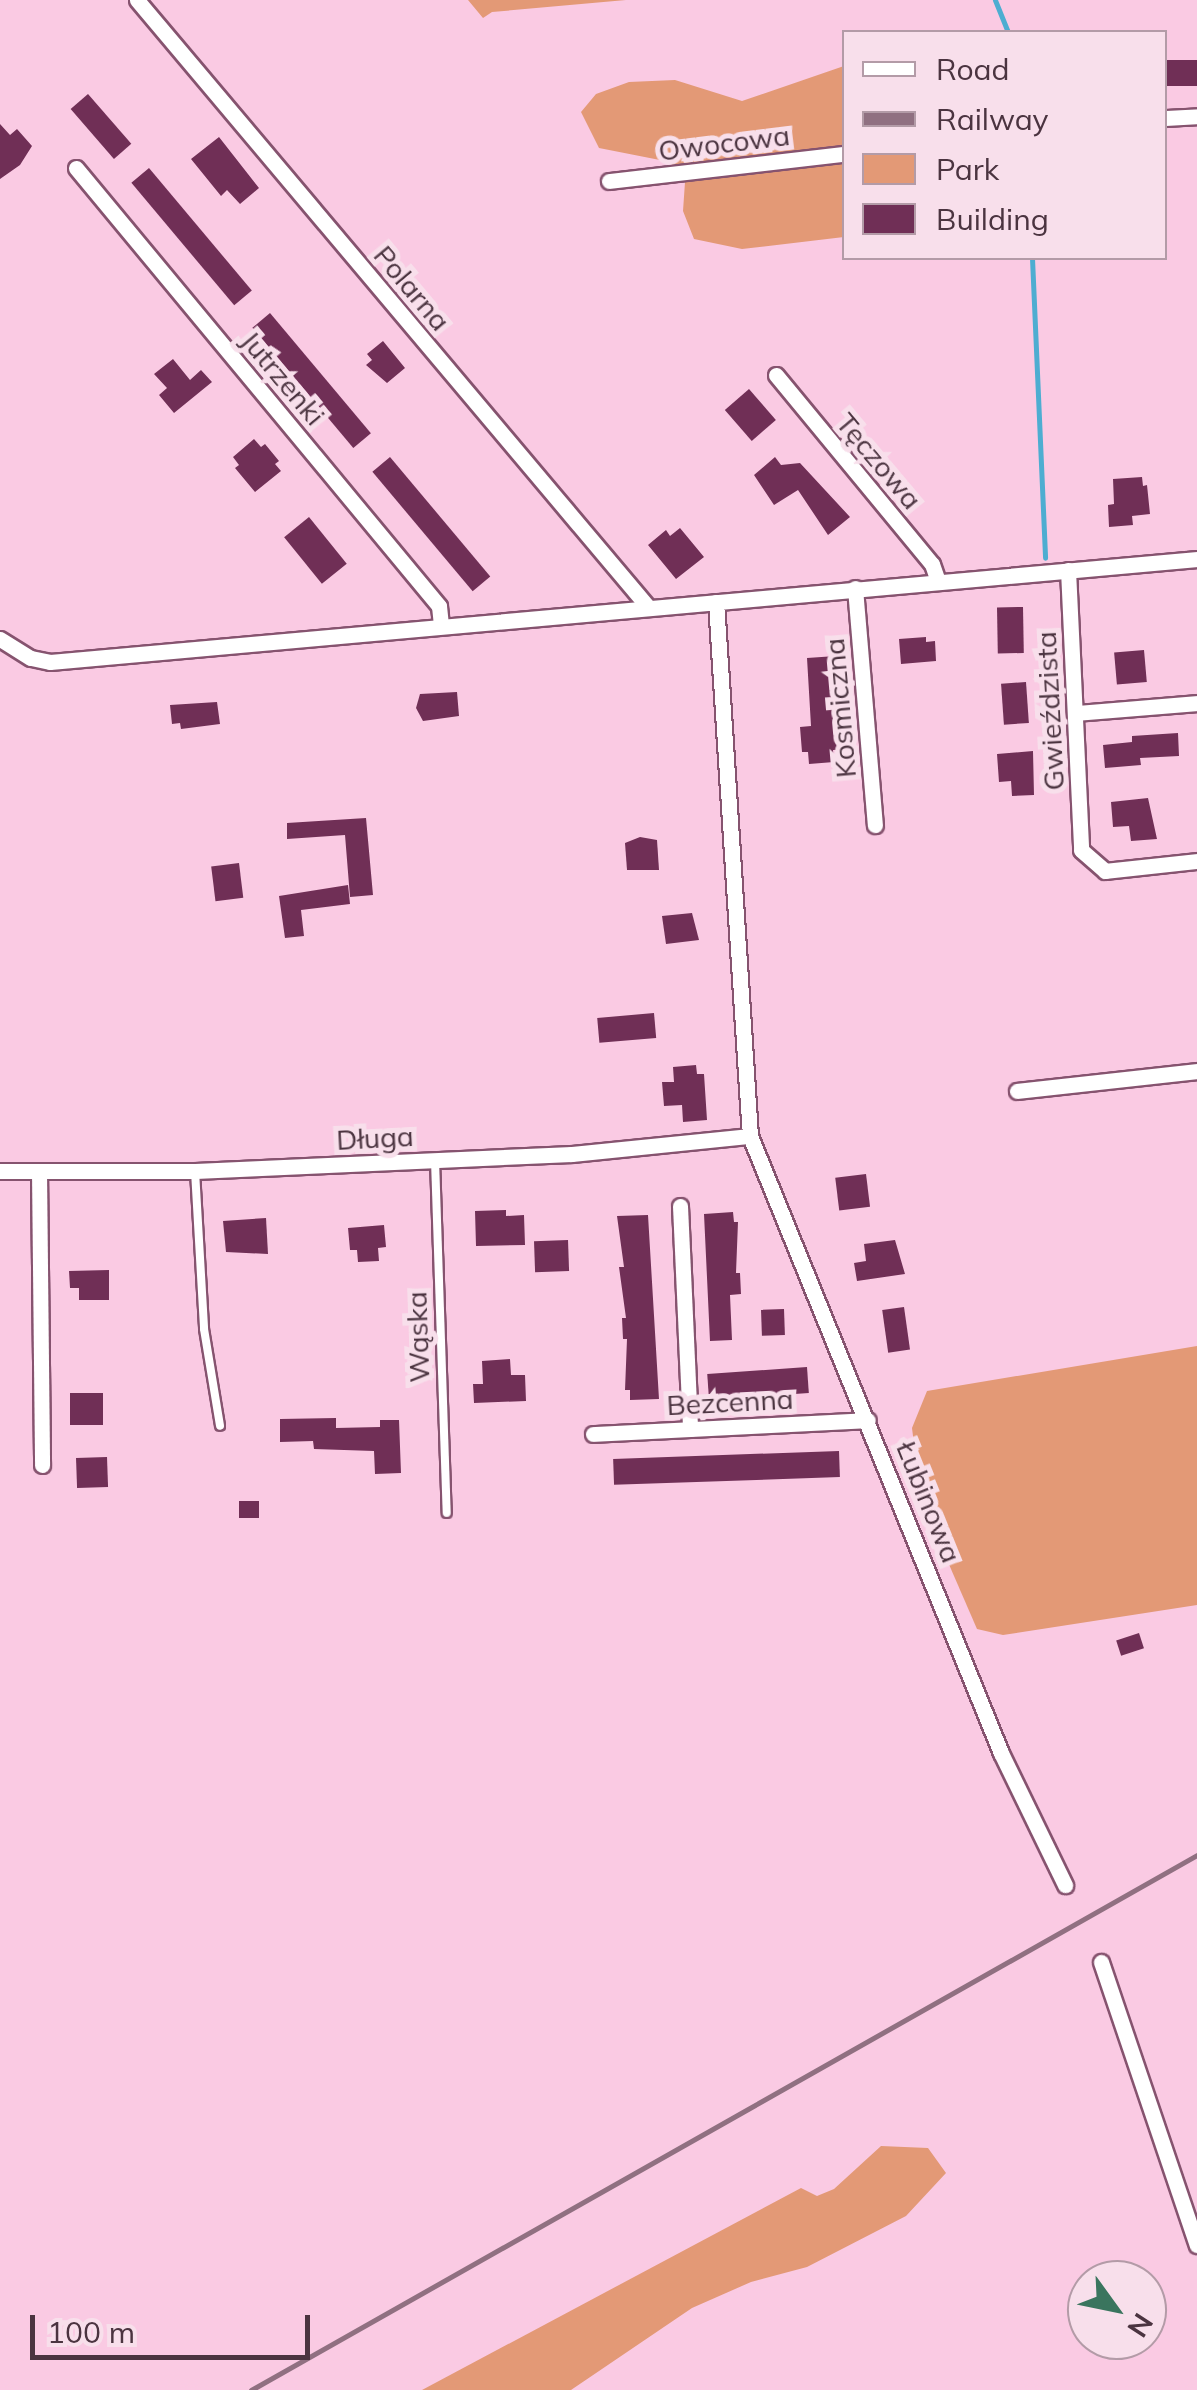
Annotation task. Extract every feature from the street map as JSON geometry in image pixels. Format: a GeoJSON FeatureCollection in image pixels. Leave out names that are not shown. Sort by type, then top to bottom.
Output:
{"type":"FeatureCollection","features":[{"type":"Feature","properties":{"kind":"street","name":"Polarna"},"geometry":{"type":"LineString","coordinates":[[138,0],[648,608]]}},
{"type":"Feature","properties":{"kind":"street"},"geometry":{"type":"LineString","coordinates":[[1167,118],[1197,116]]}},
{"type":"Feature","properties":{"kind":"street","name":"Owocowa"},"geometry":{"type":"LineString","coordinates":[[609,181],[842,154]]}},
{"type":"Feature","properties":{"kind":"street","name":"Jutrzenki"},"geometry":{"type":"LineString","coordinates":[[76,168],[439,606],[441,624]]}},
{"type":"Feature","properties":{"kind":"street","name":"Tęczowa"},"geometry":{"type":"LineString","coordinates":[[776,375],[932,564],[938,581]]}},
{"type":"Feature","properties":{"kind":"street"},"geometry":{"type":"LineString","coordinates":[[0,639],[31,658],[50,662],[441,624],[1197,560]]}},
{"type":"Feature","properties":{"kind":"street","name":"Gwieździsta"},"geometry":{"type":"LineString","coordinates":[[1068,570],[1081,850],[1105,871],[1197,861]]}},
{"type":"Feature","properties":{"kind":"street","name":"Kosmiczna"},"geometry":{"type":"LineString","coordinates":[[855,588],[875,825]]}},
{"type":"Feature","properties":{"kind":"street","name":"Łubinowa"},"geometry":{"type":"LineString","coordinates":[[716,602],[750,1136],[1001,1752],[1065,1885]]}},
{"type":"Feature","properties":{"kind":"street"},"geometry":{"type":"LineString","coordinates":[[1076,713],[1197,702]]}},
{"type":"Feature","properties":{"kind":"street"},"geometry":{"type":"LineString","coordinates":[[1018,1091],[1197,1071]]}},
{"type":"Feature","properties":{"kind":"street","name":"Długa"},"geometry":{"type":"LineString","coordinates":[[0,1171],[195,1171],[572,1154],[750,1136]]}},
{"type":"Feature","properties":{"kind":"street"},"geometry":{"type":"LineString","coordinates":[[39,1171],[42,1465]]}},
{"type":"Feature","properties":{"kind":"street"},"geometry":{"type":"LineString","coordinates":[[680,1206],[690,1429]]}},
{"type":"Feature","properties":{"kind":"street","name":"Bezcenna"},"geometry":{"type":"LineString","coordinates":[[594,1434],[868,1420]]}},
{"type":"Feature","properties":{"kind":"street"},"geometry":{"type":"LineString","coordinates":[[1101,1962],[1197,2246]]}},
{"type":"Feature","properties":{"kind":"lane","name":"Wąska"},"geometry":{"type":"LineString","coordinates":[[434,1160],[448,1513]]}},
{"type":"Feature","properties":{"kind":"lane"},"geometry":{"type":"LineString","coordinates":[[195,1171],[204,1329],[220,1426]]}},
{"type":"Feature","properties":{"kind":"green space"},"geometry":{"type":"Polygon","coordinates":[[[468,0],[626,0],[492,12],[483,18],[468,0]]]}},
{"type":"Feature","properties":{"kind":"green space"},"geometry":{"type":"Polygon","coordinates":[[[842,67],[842,237],[742,249],[694,239],[683,211],[685,182],[670,162],[599,148],[581,112],[596,94],[629,82],[675,80],[742,101],[842,67]]]}},
{"type":"Feature","properties":{"kind":"green space"},"geometry":{"type":"Polygon","coordinates":[[[1197,1346],[1197,1605],[1003,1635],[977,1629],[941,1546],[918,1477],[912,1428],[927,1391],[1197,1346]]]}},
{"type":"Feature","properties":{"kind":"green space"},"geometry":{"type":"Polygon","coordinates":[[[881,2146],[928,2148],[946,2173],[906,2216],[807,2267],[751,2282],[692,2308],[571,2390],[422,2390],[801,2188],[817,2196],[834,2189],[881,2146]]]}},
{"type":"Feature","properties":{"kind":"building"},"geometry":{"type":"Polygon","coordinates":[[[1167,60],[1197,60],[1197,86],[1167,86],[1167,60]]]}},
{"type":"Feature","properties":{"kind":"building"},"geometry":{"type":"Polygon","coordinates":[[[88,94],[131,144],[114,159],[71,109],[88,94]]]}},
{"type":"Feature","properties":{"kind":"building"},"geometry":{"type":"Polygon","coordinates":[[[0,124],[10,135],[17,129],[32,146],[20,165],[0,179],[0,124]]]}},
{"type":"Feature","properties":{"kind":"building"},"geometry":{"type":"Polygon","coordinates":[[[219,137],[259,188],[240,204],[227,190],[221,196],[191,159],[219,137]]]}},
{"type":"Feature","properties":{"kind":"building"},"geometry":{"type":"Polygon","coordinates":[[[149,168],[252,291],[234,305],[131,183],[149,168]]]}},
{"type":"Feature","properties":{"kind":"building"},"geometry":{"type":"Polygon","coordinates":[[[270,313],[371,433],[353,448],[252,328],[270,313]]]}},
{"type":"Feature","properties":{"kind":"building"},"geometry":{"type":"Polygon","coordinates":[[[383,341],[405,368],[387,383],[366,365],[372,360],[367,354],[383,341]]]}},
{"type":"Feature","properties":{"kind":"building"},"geometry":{"type":"Polygon","coordinates":[[[173,359],[190,380],[201,370],[212,382],[174,413],[159,395],[167,388],[154,374],[173,359]]]}},
{"type":"Feature","properties":{"kind":"building"},"geometry":{"type":"Polygon","coordinates":[[[749,389],[776,420],[752,441],[725,410],[749,389]]]}},
{"type":"Feature","properties":{"kind":"building"},"geometry":{"type":"Polygon","coordinates":[[[254,439],[261,447],[265,444],[279,461],[275,464],[281,471],[255,492],[235,468],[239,465],[233,457],[254,439]]]}},
{"type":"Feature","properties":{"kind":"building"},"geometry":{"type":"Polygon","coordinates":[[[390,457],[490,577],[473,591],[372,472],[390,457]]]}},
{"type":"Feature","properties":{"kind":"building"},"geometry":{"type":"Polygon","coordinates":[[[775,457],[781,465],[800,463],[850,517],[828,535],[798,490],[774,505],[754,475],[775,457]]]}},
{"type":"Feature","properties":{"kind":"building"},"geometry":{"type":"Polygon","coordinates":[[[1142,477],[1143,486],[1147,485],[1150,514],[1132,516],[1133,525],[1109,527],[1108,505],[1114,504],[1113,479],[1142,477]]]}},
{"type":"Feature","properties":{"kind":"building"},"geometry":{"type":"Polygon","coordinates":[[[309,517],[347,564],[322,584],[284,537],[309,517]]]}},
{"type":"Feature","properties":{"kind":"building"},"geometry":{"type":"Polygon","coordinates":[[[680,528],[704,557],[676,579],[648,545],[666,530],[670,536],[680,528]]]}},
{"type":"Feature","properties":{"kind":"building"},"geometry":{"type":"Polygon","coordinates":[[[997,607],[1023,607],[1024,653],[998,653],[997,607]]]}},
{"type":"Feature","properties":{"kind":"building"},"geometry":{"type":"Polygon","coordinates":[[[926,637],[926,642],[935,641],[936,661],[901,664],[899,639],[926,637]]]}},
{"type":"Feature","properties":{"kind":"building"},"geometry":{"type":"Polygon","coordinates":[[[1144,650],[1147,682],[1117,684],[1114,653],[1144,650]]]}},
{"type":"Feature","properties":{"kind":"building"},"geometry":{"type":"Polygon","coordinates":[[[836,656],[841,750],[833,750],[834,762],[809,764],[808,752],[802,752],[800,727],[811,726],[807,658],[836,656]]]}},
{"type":"Feature","properties":{"kind":"building"},"geometry":{"type":"Polygon","coordinates":[[[1026,682],[1029,723],[1004,725],[1001,684],[1026,682]]]}},
{"type":"Feature","properties":{"kind":"building"},"geometry":{"type":"Polygon","coordinates":[[[457,692],[459,716],[423,721],[416,708],[420,694],[457,692]]]}},
{"type":"Feature","properties":{"kind":"building"},"geometry":{"type":"Polygon","coordinates":[[[217,702],[220,724],[181,729],[180,723],[172,724],[170,705],[217,702]]]}},
{"type":"Feature","properties":{"kind":"building"},"geometry":{"type":"Polygon","coordinates":[[[1178,733],[1179,756],[1140,758],[1141,765],[1105,768],[1103,745],[1132,742],[1132,736],[1178,733]]]}},
{"type":"Feature","properties":{"kind":"building"},"geometry":{"type":"Polygon","coordinates":[[[1033,751],[1034,795],[1012,796],[1011,781],[999,782],[997,754],[1033,751]]]}},
{"type":"Feature","properties":{"kind":"building"},"geometry":{"type":"Polygon","coordinates":[[[1148,798],[1157,839],[1131,841],[1129,826],[1113,827],[1111,802],[1148,798]]]}},
{"type":"Feature","properties":{"kind":"building"},"geometry":{"type":"Polygon","coordinates":[[[366,818],[373,895],[350,897],[345,835],[287,839],[287,823],[366,818]]]}},
{"type":"Feature","properties":{"kind":"building"},"geometry":{"type":"Polygon","coordinates":[[[640,837],[657,840],[659,870],[627,870],[625,843],[640,837]]]}},
{"type":"Feature","properties":{"kind":"building"},"geometry":{"type":"Polygon","coordinates":[[[239,863],[243,898],[215,901],[211,866],[239,863]]]}},
{"type":"Feature","properties":{"kind":"building"},"geometry":{"type":"Polygon","coordinates":[[[348,885],[350,904],[301,910],[304,936],[285,938],[279,896],[348,885]]]}},
{"type":"Feature","properties":{"kind":"building"},"geometry":{"type":"Polygon","coordinates":[[[692,913],[699,940],[666,944],[662,916],[692,913]]]}},
{"type":"Feature","properties":{"kind":"building"},"geometry":{"type":"Polygon","coordinates":[[[654,1013],[656,1038],[599,1043],[597,1018],[654,1013]]]}},
{"type":"Feature","properties":{"kind":"building"},"geometry":{"type":"Polygon","coordinates":[[[696,1065],[697,1074],[704,1074],[707,1120],[683,1122],[682,1105],[664,1106],[662,1082],[674,1082],[673,1067],[696,1065]]]}},
{"type":"Feature","properties":{"kind":"building"},"geometry":{"type":"Polygon","coordinates":[[[866,1174],[870,1207],[839,1211],[835,1178],[866,1174]]]}},
{"type":"Feature","properties":{"kind":"building"},"geometry":{"type":"Polygon","coordinates":[[[506,1210],[506,1216],[524,1215],[525,1245],[476,1246],[475,1211],[506,1210]]]}},
{"type":"Feature","properties":{"kind":"building"},"geometry":{"type":"Polygon","coordinates":[[[733,1212],[734,1222],[738,1222],[736,1273],[740,1273],[741,1294],[730,1295],[732,1340],[710,1341],[704,1214],[733,1212]]]}},
{"type":"Feature","properties":{"kind":"building"},"geometry":{"type":"Polygon","coordinates":[[[648,1215],[659,1399],[630,1400],[630,1390],[625,1390],[627,1339],[623,1339],[622,1318],[626,1318],[619,1267],[624,1267],[617,1216],[648,1215]]]}},
{"type":"Feature","properties":{"kind":"building"},"geometry":{"type":"Polygon","coordinates":[[[266,1218],[268,1254],[226,1252],[223,1221],[266,1218]]]}},
{"type":"Feature","properties":{"kind":"building"},"geometry":{"type":"Polygon","coordinates":[[[384,1225],[386,1247],[378,1248],[379,1261],[358,1262],[357,1250],[350,1250],[348,1228],[384,1225]]]}},
{"type":"Feature","properties":{"kind":"building"},"geometry":{"type":"Polygon","coordinates":[[[568,1240],[569,1271],[535,1272],[534,1241],[568,1240]]]}},
{"type":"Feature","properties":{"kind":"building"},"geometry":{"type":"Polygon","coordinates":[[[895,1240],[905,1274],[857,1281],[854,1263],[866,1261],[864,1244],[895,1240]]]}},
{"type":"Feature","properties":{"kind":"building"},"geometry":{"type":"Polygon","coordinates":[[[109,1270],[109,1300],[79,1300],[79,1288],[70,1288],[69,1271],[109,1270]]]}},
{"type":"Feature","properties":{"kind":"building"},"geometry":{"type":"Polygon","coordinates":[[[904,1307],[910,1350],[888,1353],[882,1310],[904,1307]]]}},
{"type":"Feature","properties":{"kind":"building"},"geometry":{"type":"Polygon","coordinates":[[[784,1309],[785,1335],[762,1336],[761,1310],[784,1309]]]}},
{"type":"Feature","properties":{"kind":"building"},"geometry":{"type":"Polygon","coordinates":[[[510,1359],[511,1375],[525,1375],[526,1401],[474,1403],[473,1384],[483,1384],[482,1361],[510,1359]]]}},
{"type":"Feature","properties":{"kind":"building"},"geometry":{"type":"Polygon","coordinates":[[[807,1367],[809,1393],[709,1400],[707,1374],[807,1367]]]}},
{"type":"Feature","properties":{"kind":"building"},"geometry":{"type":"Polygon","coordinates":[[[70,1393],[103,1393],[103,1425],[70,1425],[70,1393]]]}},
{"type":"Feature","properties":{"kind":"building"},"geometry":{"type":"Polygon","coordinates":[[[336,1418],[336,1428],[380,1427],[380,1420],[399,1420],[401,1473],[375,1474],[374,1451],[314,1449],[313,1441],[280,1442],[280,1419],[336,1418]]]}},
{"type":"Feature","properties":{"kind":"building"},"geometry":{"type":"Polygon","coordinates":[[[839,1451],[840,1477],[614,1485],[613,1459],[839,1451]]]}},
{"type":"Feature","properties":{"kind":"building"},"geometry":{"type":"Polygon","coordinates":[[[107,1457],[108,1487],[77,1488],[76,1458],[107,1457]]]}},
{"type":"Feature","properties":{"kind":"building"},"geometry":{"type":"Polygon","coordinates":[[[239,1501],[259,1501],[259,1518],[239,1518],[239,1501]]]}},
{"type":"Feature","properties":{"kind":"building"},"geometry":{"type":"Polygon","coordinates":[[[1139,1633],[1144,1648],[1121,1656],[1116,1640],[1139,1633]]]}},
{"type":"Feature","properties":{"kind":"waterway"},"geometry":{"type":"LineString","coordinates":[[995,0],[1007,30]]}},
{"type":"Feature","properties":{"kind":"waterway"},"geometry":{"type":"LineString","coordinates":[[1032,260],[1045,558]]}},
{"type":"Feature","properties":{"kind":"railway"},"geometry":{"type":"LineString","coordinates":[[251,2390],[1197,1855]]}}]}
